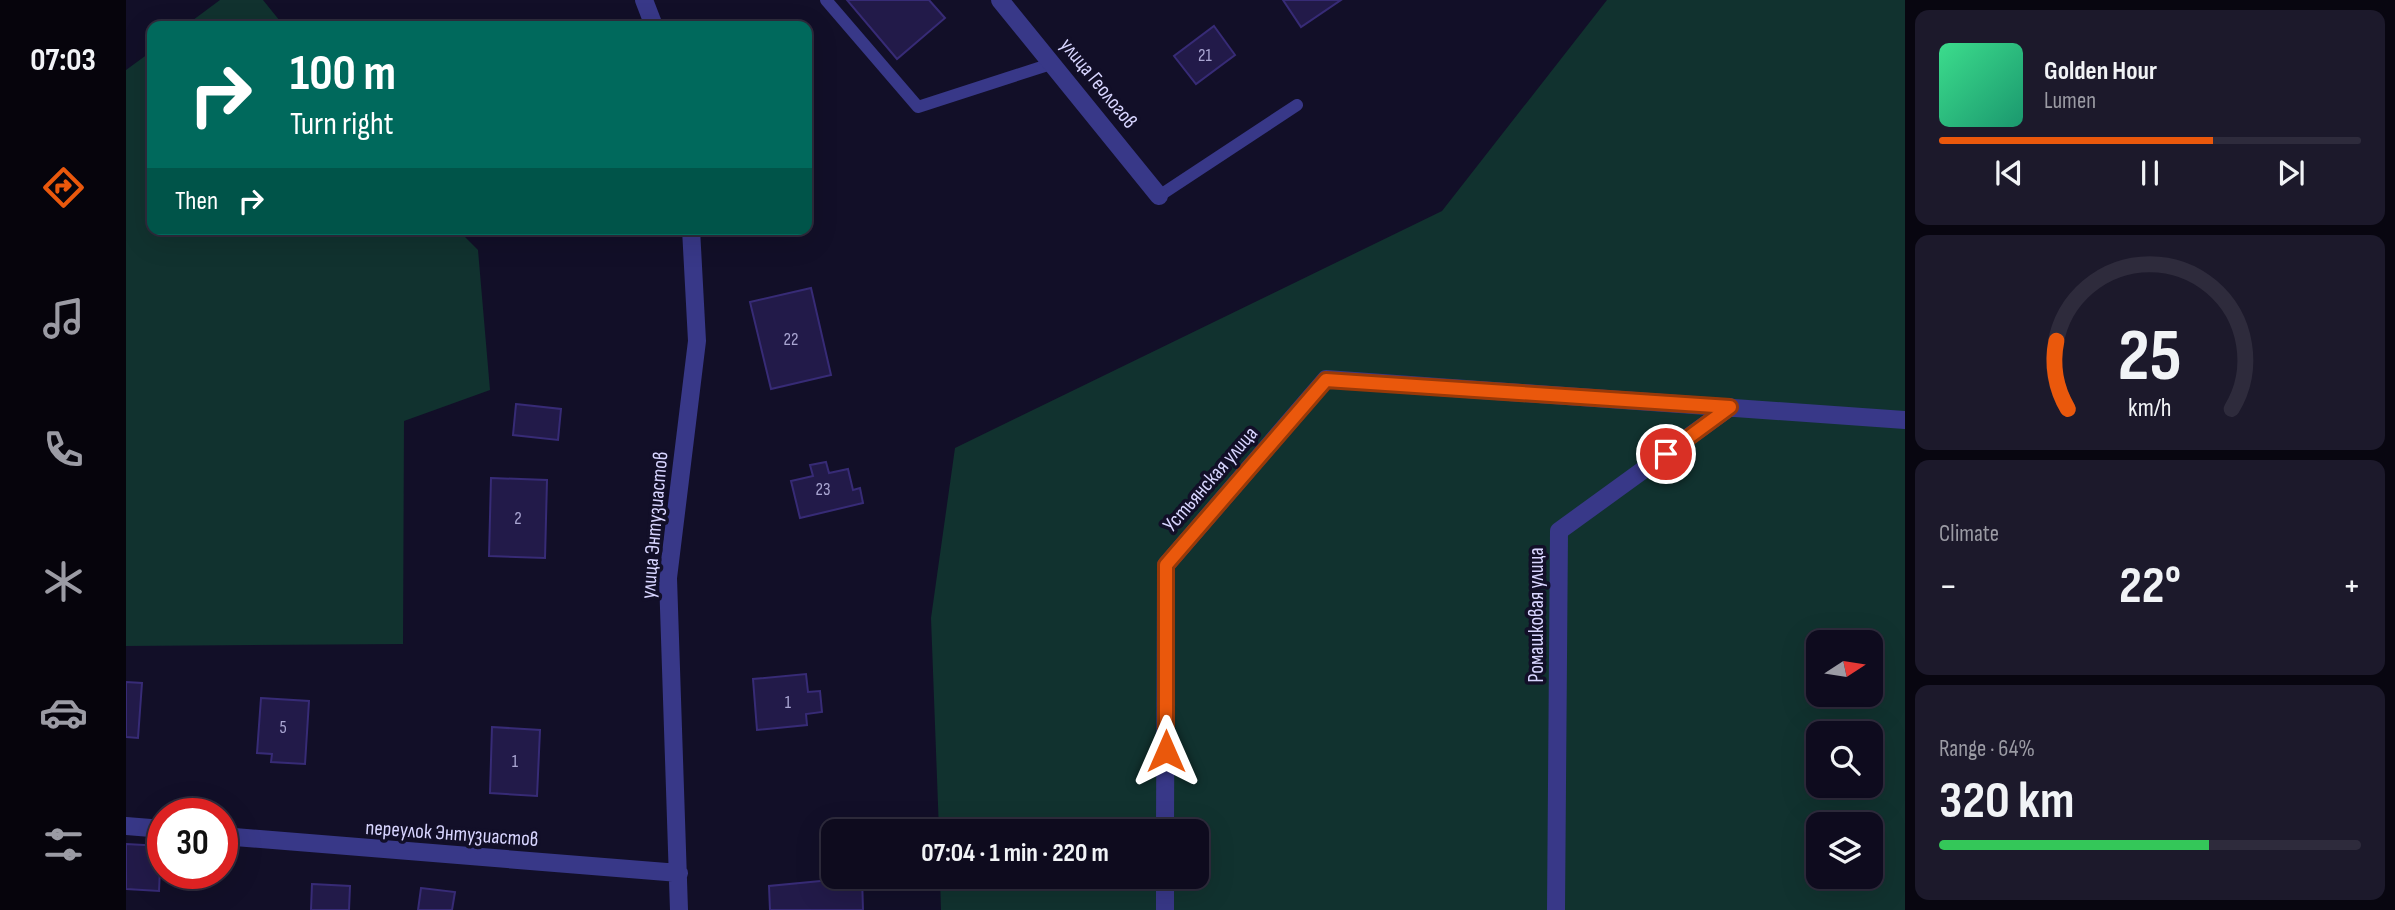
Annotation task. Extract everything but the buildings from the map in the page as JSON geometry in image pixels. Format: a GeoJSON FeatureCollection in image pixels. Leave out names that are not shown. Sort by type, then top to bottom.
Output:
{"type":"FeatureCollection","features":[{"type":"Feature","properties":{"kind":"street"},"geometry":{"type":"LineString","coordinates":[[644,0],[652,21]]}},
{"type":"Feature","properties":{"kind":"street","name":"улица Геологов"},"geometry":{"type":"LineString","coordinates":[[1000,0],[1054,63],[1159,196]]}},
{"type":"Feature","properties":{"kind":"street","name":"улица Энтузиастов"},"geometry":{"type":"LineString","coordinates":[[680,910],[668,578],[697,341],[691,235]]}},
{"type":"Feature","properties":{"kind":"street","name":"Устьянская улица"},"geometry":{"type":"LineString","coordinates":[[1165,819],[1166,565],[1326,380],[1730,407]]}},
{"type":"Feature","properties":{"kind":"street"},"geometry":{"type":"LineString","coordinates":[[1730,407],[1905,420]]}},
{"type":"Feature","properties":{"kind":"street","name":"Ромашковая улица"},"geometry":{"type":"LineString","coordinates":[[1556,910],[1559,531],[1730,407]]}},
{"type":"Feature","properties":{"kind":"street"},"geometry":{"type":"LineString","coordinates":[[126,826],[147,828]]}},
{"type":"Feature","properties":{"kind":"street","name":"переулок Энтузиастов"},"geometry":{"type":"LineString","coordinates":[[238,836],[679,873]]}},
{"type":"Feature","properties":{"kind":"street"},"geometry":{"type":"LineString","coordinates":[[1165,889],[1165,910]]}},
{"type":"Feature","properties":{"kind":"lane"},"geometry":{"type":"LineString","coordinates":[[826,0],[918,107],[1054,63]]}},
{"type":"Feature","properties":{"kind":"lane"},"geometry":{"type":"LineString","coordinates":[[1159,196],[1297,105]]}},
{"type":"Feature","properties":{"kind":"green space"},"geometry":{"type":"Polygon","coordinates":[[[220,0],[263,0],[280,21],[192,21],[220,0]]]}},
{"type":"Feature","properties":{"kind":"green space"},"geometry":{"type":"Polygon","coordinates":[[[1607,0],[1905,0],[1905,910],[941,910],[940,889],[1209,889],[1209,819],[939,819],[931,618],[955,448],[1442,211],[1607,0]]]}},
{"type":"Feature","properties":{"kind":"green space"},"geometry":{"type":"Polygon","coordinates":[[[147,55],[147,235],[463,235],[478,250],[490,390],[404,421],[403,644],[126,646],[126,70],[147,55]]]}},
{"type":"Feature","properties":{"kind":"route"},"geometry":{"type":"LineString","coordinates":[[1166,751],[1166,565],[1326,380],[1730,407],[1666,454]]}}]}
